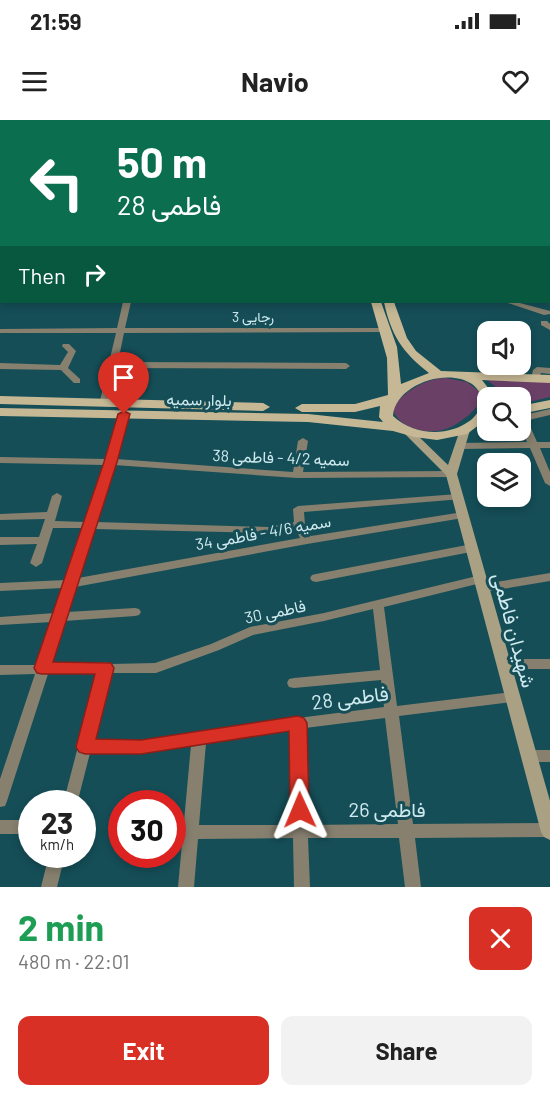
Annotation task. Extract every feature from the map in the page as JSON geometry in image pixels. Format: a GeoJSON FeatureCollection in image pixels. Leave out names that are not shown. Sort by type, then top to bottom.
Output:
{"type":"FeatureCollection","features":[{"type":"Feature","properties":{"kind":"main road"},"geometry":{"type":"LineString","coordinates":[[376,303],[397,376],[391,397],[384,407],[386,418],[403,430],[451,474],[465,430],[477,420]]}},
{"type":"Feature","properties":{"kind":"main road"},"geometry":{"type":"LineString","coordinates":[[389,303],[401,338],[412,354],[438,375],[550,379]]}},
{"type":"Feature","properties":{"kind":"main road"},"geometry":{"type":"LineString","coordinates":[[394,359],[401,364],[406,364],[411,362],[412,354]]}},
{"type":"Feature","properties":{"kind":"main road","name":"بلوار سمیه"},"geometry":{"type":"LineString","coordinates":[[0,400],[363,407],[391,397],[423,377],[438,375]]}},
{"type":"Feature","properties":{"kind":"main road"},"geometry":{"type":"LineString","coordinates":[[468,377],[482,387]]}},
{"type":"Feature","properties":{"kind":"main road"},"geometry":{"type":"LineString","coordinates":[[531,412],[550,404]]}},
{"type":"Feature","properties":{"kind":"main road"},"geometry":{"type":"LineString","coordinates":[[345,408],[375,414],[378,418],[366,423]]}},
{"type":"Feature","properties":{"kind":"main road","name":"بلوار سمیه"},"geometry":{"type":"LineString","coordinates":[[0,412],[308,418],[366,423],[445,436],[465,430]]}},
{"type":"Feature","properties":{"kind":"main road","name":"شهیدان فاطمی"},"geometry":{"type":"LineString","coordinates":[[451,474],[550,831]]}},
{"type":"Feature","properties":{"kind":"street"},"geometry":{"type":"LineString","coordinates":[[105,401],[127,303]]}},
{"type":"Feature","properties":{"kind":"street"},"geometry":{"type":"LineString","coordinates":[[512,303],[547,313]]}},
{"type":"Feature","properties":{"kind":"street","name":"رجایی 3"},"geometry":{"type":"LineString","coordinates":[[0,331],[385,330]]}},
{"type":"Feature","properties":{"kind":"street"},"geometry":{"type":"LineString","coordinates":[[63,368],[72,351],[66,346]]}},
{"type":"Feature","properties":{"kind":"street"},"geometry":{"type":"LineString","coordinates":[[112,365],[346,366]]}},
{"type":"Feature","properties":{"kind":"street"},"geometry":{"type":"LineString","coordinates":[[0,366],[63,368],[77,381]]}},
{"type":"Feature","properties":{"kind":"street"},"geometry":{"type":"LineString","coordinates":[[535,378],[537,370],[550,371]]}},
{"type":"Feature","properties":{"kind":"street"},"geometry":{"type":"LineString","coordinates":[[531,415],[550,412]]}},
{"type":"Feature","properties":{"kind":"street"},"geometry":{"type":"LineString","coordinates":[[0,801],[124,414]]}},
{"type":"Feature","properties":{"kind":"street"},"geometry":{"type":"LineString","coordinates":[[531,437],[550,483]]}},
{"type":"Feature","properties":{"kind":"street"},"geometry":{"type":"LineString","coordinates":[[297,475],[303,441]]}},
{"type":"Feature","properties":{"kind":"street"},"geometry":{"type":"LineString","coordinates":[[460,446],[550,445]]}},
{"type":"Feature","properties":{"kind":"street","name":"سمیه 4/2 - فاطمی 38"},"geometry":{"type":"LineString","coordinates":[[0,460],[110,462],[297,475],[451,474]]}},
{"type":"Feature","properties":{"kind":"street"},"geometry":{"type":"LineString","coordinates":[[36,563],[57,496]]}},
{"type":"Feature","properties":{"kind":"street"},"geometry":{"type":"LineString","coordinates":[[307,540],[300,525],[298,509],[458,497]]}},
{"type":"Feature","properties":{"kind":"street","name":"سمیه 4/6 - فاطمی 34"},"geometry":{"type":"LineString","coordinates":[[0,587],[69,584],[307,540],[463,515]]}},
{"type":"Feature","properties":{"kind":"street"},"geometry":{"type":"LineString","coordinates":[[0,517],[90,524],[268,530],[300,525]]}},
{"type":"Feature","properties":{"kind":"street"},"geometry":{"type":"LineString","coordinates":[[0,541],[43,540]]}},
{"type":"Feature","properties":{"kind":"street"},"geometry":{"type":"LineString","coordinates":[[316,578],[472,548]]}},
{"type":"Feature","properties":{"kind":"street","name":"فاطمی 30"},"geometry":{"type":"LineString","coordinates":[[0,670],[156,668],[215,647],[250,631],[482,584],[550,577]]}},
{"type":"Feature","properties":{"kind":"street"},"geometry":{"type":"LineString","coordinates":[[378,604],[413,887]]}},
{"type":"Feature","properties":{"kind":"street"},"geometry":{"type":"LineString","coordinates":[[0,621],[135,612]]}},
{"type":"Feature","properties":{"kind":"street"},"geometry":{"type":"LineString","coordinates":[[504,664],[550,664]]}},
{"type":"Feature","properties":{"kind":"street"},"geometry":{"type":"LineString","coordinates":[[74,790],[105,668]]}},
{"type":"Feature","properties":{"kind":"street"},"geometry":{"type":"LineString","coordinates":[[294,683],[387,674]]}},
{"type":"Feature","properties":{"kind":"street","name":"فاطمی 28"},"geometry":{"type":"LineString","coordinates":[[85,747],[141,747],[298,723],[513,698]]}},
{"type":"Feature","properties":{"kind":"street"},"geometry":{"type":"LineString","coordinates":[[298,723],[302,887]]}},
{"type":"Feature","properties":{"kind":"street"},"geometry":{"type":"LineString","coordinates":[[186,887],[199,738]]}},
{"type":"Feature","properties":{"kind":"street"},"geometry":{"type":"LineString","coordinates":[[529,756],[550,756]]}},
{"type":"Feature","properties":{"kind":"street"},"geometry":{"type":"LineString","coordinates":[[0,827],[18,827]]}},
{"type":"Feature","properties":{"kind":"street","name":"فاطمی 26"},"geometry":{"type":"LineString","coordinates":[[190,832],[550,831]]}},
{"type":"Feature","properties":{"kind":"street"},"geometry":{"type":"LineString","coordinates":[[49,887],[54,868]]}},
{"type":"Feature","properties":{"kind":"shaded area"},"geometry":{"type":"Polygon","coordinates":[[[439,379],[467,382],[477,390],[477,406],[474,410],[457,424],[439,431],[423,431],[407,426],[396,416],[393,409],[397,402],[416,387],[439,379]]]}},
{"type":"Feature","properties":{"kind":"shaded area"},"geometry":{"type":"Polygon","coordinates":[[[486,379],[550,381],[550,397],[531,402],[531,387],[496,387],[486,379]]]}},
{"type":"Feature","properties":{"kind":"route"},"geometry":{"type":"LineString","coordinates":[[124,414],[42,668],[105,668],[85,747],[141,747],[298,723],[300,810]]}}]}
